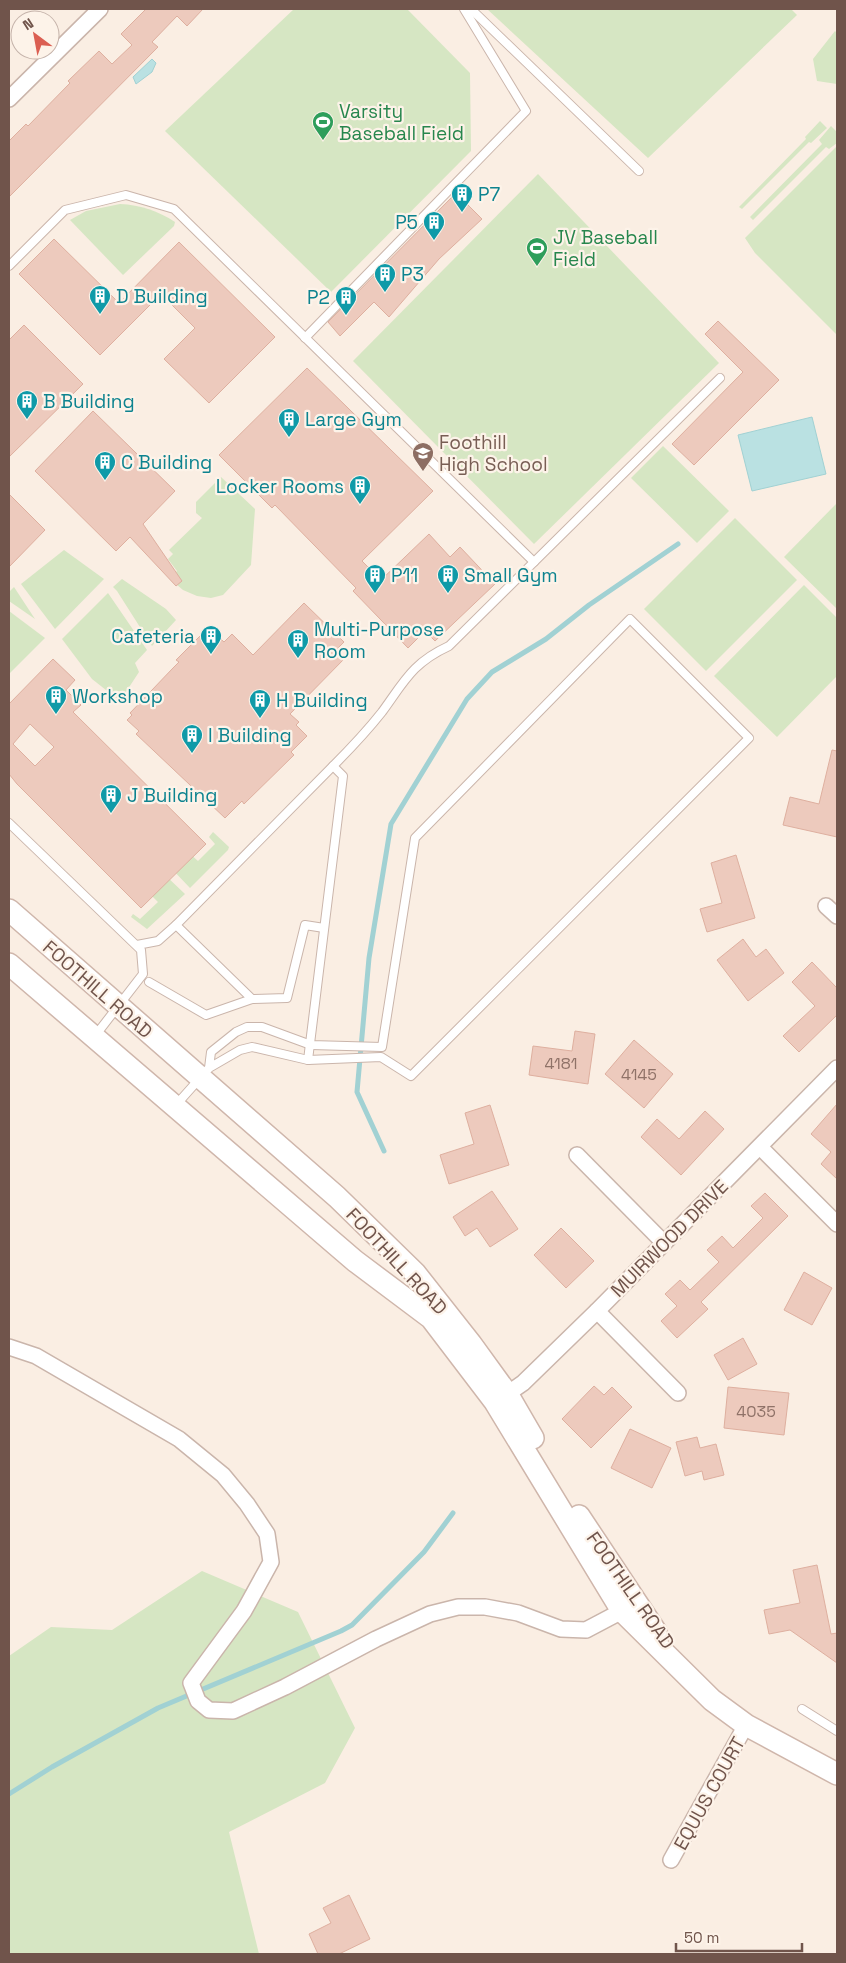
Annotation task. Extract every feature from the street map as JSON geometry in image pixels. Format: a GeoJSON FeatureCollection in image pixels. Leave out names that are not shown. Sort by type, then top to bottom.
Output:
{"type":"FeatureCollection","features":[{"type":"Feature","properties":{"kind":"main road","name":"FOOTHILL ROAD"},"geometry":{"type":"LineString","coordinates":[[9,910],[118,1006],[204,1073],[337,1197],[415,1274],[471,1344],[622,1611],[712,1700],[746,1725],[837,1774]]}},
{"type":"Feature","properties":{"kind":"main road","name":"FOOTHILL ROAD"},"geometry":{"type":"LineString","coordinates":[[9,964],[176,1105],[355,1261],[431,1318],[502,1399],[655,1631],[746,1725]]}},
{"type":"Feature","properties":{"kind":"street"},"geometry":{"type":"LineString","coordinates":[[9,99],[100,9]]}},
{"type":"Feature","properties":{"kind":"street"},"geometry":{"type":"LineString","coordinates":[[826,906],[837,916]]}},
{"type":"Feature","properties":{"kind":"street","name":"MUIRWOOD DRIVE"},"geometry":{"type":"LineString","coordinates":[[502,1399],[597,1311],[837,1068]]}},
{"type":"Feature","properties":{"kind":"street"},"geometry":{"type":"LineString","coordinates":[[760,1147],[837,1224]]}},
{"type":"Feature","properties":{"kind":"street"},"geometry":{"type":"LineString","coordinates":[[577,1155],[664,1242]]}},
{"type":"Feature","properties":{"kind":"street"},"geometry":{"type":"LineString","coordinates":[[597,1311],[678,1393]]}},
{"type":"Feature","properties":{"kind":"street"},"geometry":{"type":"LineString","coordinates":[[9,1347],[36,1356],[179,1439],[223,1475],[247,1504],[267,1534],[271,1562],[244,1612],[191,1683],[198,1701],[208,1710],[233,1711],[421,1618],[458,1607],[485,1607],[518,1614],[561,1628],[586,1630],[622,1611]]}},
{"type":"Feature","properties":{"kind":"street","name":"EQUUS COURT"},"geometry":{"type":"LineString","coordinates":[[671,1860],[746,1725]]}},
{"type":"Feature","properties":{"kind":"lane"},"geometry":{"type":"LineString","coordinates":[[305,338],[526,111],[464,9]]}},
{"type":"Feature","properties":{"kind":"lane"},"geometry":{"type":"LineString","coordinates":[[471,9],[639,171]]}},
{"type":"Feature","properties":{"kind":"lane"},"geometry":{"type":"LineString","coordinates":[[9,266],[65,210],[126,195],[174,209],[534,562]]}},
{"type":"Feature","properties":{"kind":"lane"},"geometry":{"type":"LineString","coordinates":[[137,945],[158,941],[176,925],[333,766],[382,712],[398,687],[414,668],[449,646],[720,378]]}},
{"type":"Feature","properties":{"kind":"lane"},"geometry":{"type":"LineString","coordinates":[[176,1105],[204,1073],[240,1050],[252,1047],[308,1060],[381,1057],[411,1076],[749,738],[630,619],[415,838],[382,1047],[311,1045],[262,1028],[248,1027],[236,1032],[211,1052],[204,1073]]}},
{"type":"Feature","properties":{"kind":"lane"},"geometry":{"type":"LineString","coordinates":[[308,1060],[343,776],[333,766]]}},
{"type":"Feature","properties":{"kind":"lane"},"geometry":{"type":"LineString","coordinates":[[9,823],[141,950],[143,974],[95,1036]]}},
{"type":"Feature","properties":{"kind":"lane"},"geometry":{"type":"LineString","coordinates":[[176,925],[252,999]]}},
{"type":"Feature","properties":{"kind":"lane"},"geometry":{"type":"LineString","coordinates":[[149,982],[206,1015],[252,999],[287,998],[305,925],[324,928]]}},
{"type":"Feature","properties":{"kind":"lane"},"geometry":{"type":"LineString","coordinates":[[802,1709],[837,1731]]}},
{"type":"Feature","properties":{"kind":"green space","name":"Varsity Baseball Field"},"geometry":{"type":"Polygon","coordinates":[[[294,9],[407,9],[470,73],[471,151],[331,292],[165,131],[294,9]]]}},
{"type":"Feature","properties":{"kind":"green space"},"geometry":{"type":"Polygon","coordinates":[[[487,9],[791,9],[797,15],[648,158],[487,9]]]}},
{"type":"Feature","properties":{"kind":"green space"},"geometry":{"type":"Polygon","coordinates":[[[835,31],[837,33],[837,84],[817,81],[813,59],[835,31]]]}},
{"type":"Feature","properties":{"kind":"green space"},"geometry":{"type":"Polygon","coordinates":[[[820,121],[827,128],[811,143],[809,142],[742,209],[739,207],[806,139],[805,137],[820,121]]]}},
{"type":"Feature","properties":{"kind":"green space"},"geometry":{"type":"Polygon","coordinates":[[[831,126],[837,132],[837,143],[829,149],[826,147],[753,220],[750,217],[822,144],[819,140],[831,126]]]}},
{"type":"Feature","properties":{"kind":"green space"},"geometry":{"type":"Polygon","coordinates":[[[837,146],[837,335],[755,253],[745,238],[837,146]]]}},
{"type":"Feature","properties":{"kind":"green space","name":"JV Baseball Field"},"geometry":{"type":"Polygon","coordinates":[[[538,174],[719,363],[534,544],[353,361],[538,174]]]}},
{"type":"Feature","properties":{"kind":"green space"},"geometry":{"type":"Polygon","coordinates":[[[120,204],[149,209],[175,222],[174,226],[123,275],[70,220],[86,211],[120,204]]]}},
{"type":"Feature","properties":{"kind":"green space"},"geometry":{"type":"Polygon","coordinates":[[[663,446],[729,511],[697,543],[631,478],[663,446]]]}},
{"type":"Feature","properties":{"kind":"green space"},"geometry":{"type":"Polygon","coordinates":[[[221,477],[255,509],[251,565],[223,595],[211,598],[197,596],[183,590],[169,578],[177,571],[168,559],[173,554],[169,550],[202,518],[196,513],[196,502],[221,477]]]}},
{"type":"Feature","properties":{"kind":"green space"},"geometry":{"type":"Polygon","coordinates":[[[837,503],[837,609],[784,557],[837,503]]]}},
{"type":"Feature","properties":{"kind":"green space"},"geometry":{"type":"Polygon","coordinates":[[[735,518],[797,580],[706,671],[644,609],[735,518]]]}},
{"type":"Feature","properties":{"kind":"green space"},"geometry":{"type":"Polygon","coordinates":[[[64,550],[104,579],[55,629],[21,584],[64,550]]]}},
{"type":"Feature","properties":{"kind":"green space"},"geometry":{"type":"Polygon","coordinates":[[[122,579],[166,609],[176,620],[152,646],[113,587],[122,579]]]}},
{"type":"Feature","properties":{"kind":"green space"},"geometry":{"type":"Polygon","coordinates":[[[804,585],[837,618],[837,676],[777,737],[714,676],[804,585]]]}},
{"type":"Feature","properties":{"kind":"green space"},"geometry":{"type":"Polygon","coordinates":[[[14,587],[35,619],[9,601],[9,592],[14,587]]]}},
{"type":"Feature","properties":{"kind":"green space"},"geometry":{"type":"Polygon","coordinates":[[[108,593],[147,650],[135,663],[139,672],[120,701],[92,679],[62,639],[108,593]]]}},
{"type":"Feature","properties":{"kind":"green space"},"geometry":{"type":"Polygon","coordinates":[[[9,611],[45,638],[9,674],[9,611]]]}},
{"type":"Feature","properties":{"kind":"green space"},"geometry":{"type":"Polygon","coordinates":[[[213,832],[229,847],[228,850],[190,888],[171,868],[188,852],[198,861],[215,844],[209,837],[213,832]]]}},
{"type":"Feature","properties":{"kind":"green space"},"geometry":{"type":"Polygon","coordinates":[[[165,875],[185,894],[147,929],[131,917],[133,914],[140,919],[158,902],[149,893],[165,875]]]}},
{"type":"Feature","properties":{"kind":"green space"},"geometry":{"type":"Polygon","coordinates":[[[202,1571],[298,1612],[355,1728],[325,1783],[229,1832],[259,1954],[9,1954],[9,1656],[51,1627],[112,1630],[202,1571]]]}},
{"type":"Feature","properties":{"kind":"water"},"geometry":{"type":"Polygon","coordinates":[[[152,59],[156,63],[152,72],[136,84],[133,77],[152,59]]]}},
{"type":"Feature","properties":{"kind":"water"},"geometry":{"type":"Polygon","coordinates":[[[812,417],[826,474],[752,491],[738,435],[812,417]]]}},
{"type":"Feature","properties":{"kind":"building"},"geometry":{"type":"Polygon","coordinates":[[[146,9],[203,9],[187,26],[177,16],[152,42],[158,47],[9,197],[9,141],[26,124],[28,126],[70,83],[68,81],[99,51],[112,64],[132,45],[121,34],[146,9]]]}},
{"type":"Feature","properties":{"kind":"building"},"geometry":{"type":"Polygon","coordinates":[[[456,193],[482,219],[439,259],[389,317],[374,302],[340,336],[328,322],[456,193]]]}},
{"type":"Feature","properties":{"kind":"building","name":"D Building"},"geometry":{"type":"Polygon","coordinates":[[[54,239],[119,303],[179,242],[275,337],[209,403],[164,359],[195,328],[161,294],[100,355],[19,274],[54,239]]]}},
{"type":"Feature","properties":{"kind":"building"},"geometry":{"type":"Polygon","coordinates":[[[718,321],[779,380],[694,465],[672,444],[743,372],[705,334],[718,321]]]}},
{"type":"Feature","properties":{"kind":"building","name":"B Building"},"geometry":{"type":"Polygon","coordinates":[[[24,325],[83,384],[9,457],[9,340],[24,325]]]}},
{"type":"Feature","properties":{"kind":"building"},"geometry":{"type":"Polygon","coordinates":[[[307,368],[433,491],[362,561],[381,580],[429,534],[450,557],[460,547],[495,584],[435,641],[425,631],[408,648],[353,591],[356,588],[275,505],[272,508],[219,455],[307,368]]]}},
{"type":"Feature","properties":{"kind":"building","name":"C Building"},"geometry":{"type":"Polygon","coordinates":[[[93,411],[175,491],[143,524],[182,581],[176,586],[130,537],[116,551],[35,471],[93,411]]]}},
{"type":"Feature","properties":{"kind":"building"},"geometry":{"type":"Polygon","coordinates":[[[9,494],[45,530],[9,567],[9,494]]]}},
{"type":"Feature","properties":{"kind":"building"},"geometry":{"type":"Polygon","coordinates":[[[304,603],[344,642],[336,650],[345,658],[290,714],[299,722],[296,725],[307,736],[291,752],[294,755],[244,804],[242,801],[225,818],[136,734],[139,731],[127,720],[132,715],[130,713],[179,662],[176,660],[203,633],[208,638],[214,633],[224,642],[232,634],[253,655],[304,603]]]}},
{"type":"Feature","properties":{"kind":"building","name":"J Building"},"geometry":{"type":"Polygon","coordinates":[[[53,659],[75,680],[66,690],[81,705],[73,712],[206,844],[141,908],[9,774],[9,704],[53,659]],[[30,724],[13,744],[35,766],[54,747],[30,724]]]}},
{"type":"Feature","properties":{"kind":"building"},"geometry":{"type":"Polygon","coordinates":[[[832,750],[837,751],[837,837],[783,825],[790,797],[819,804],[832,750]]]}},
{"type":"Feature","properties":{"kind":"building"},"geometry":{"type":"Polygon","coordinates":[[[736,855],[755,918],[707,932],[700,909],[722,903],[711,863],[736,855]]]}},
{"type":"Feature","properties":{"kind":"building"},"geometry":{"type":"Polygon","coordinates":[[[743,939],[756,957],[766,949],[784,973],[748,1001],[717,960],[743,939]]]}},
{"type":"Feature","properties":{"kind":"building"},"geometry":{"type":"Polygon","coordinates":[[[812,962],[837,988],[837,1015],[799,1052],[783,1036],[815,1006],[792,982],[812,962]]]}},
{"type":"Feature","properties":{"kind":"building"},"geometry":{"type":"Polygon","coordinates":[[[575,1031],[595,1034],[588,1084],[529,1075],[533,1046],[572,1051],[575,1031]]]}},
{"type":"Feature","properties":{"kind":"building"},"geometry":{"type":"Polygon","coordinates":[[[634,1040],[673,1074],[644,1108],[605,1074],[634,1040]]]}},
{"type":"Feature","properties":{"kind":"building"},"geometry":{"type":"Polygon","coordinates":[[[837,1104],[837,1179],[821,1164],[831,1152],[811,1134],[837,1104]]]}},
{"type":"Feature","properties":{"kind":"building"},"geometry":{"type":"Polygon","coordinates":[[[490,1105],[509,1165],[449,1184],[440,1155],[474,1144],[465,1113],[490,1105]]]}},
{"type":"Feature","properties":{"kind":"building"},"geometry":{"type":"Polygon","coordinates":[[[705,1111],[724,1129],[681,1175],[641,1137],[657,1119],[679,1139],[705,1111]]]}},
{"type":"Feature","properties":{"kind":"building"},"geometry":{"type":"Polygon","coordinates":[[[492,1191],[518,1229],[490,1247],[477,1228],[465,1236],[453,1217],[492,1191]]]}},
{"type":"Feature","properties":{"kind":"building"},"geometry":{"type":"Polygon","coordinates":[[[765,1193],[788,1216],[701,1302],[708,1309],[677,1338],[661,1321],[677,1306],[665,1294],[680,1280],[690,1290],[719,1262],[707,1250],[722,1236],[733,1248],[763,1218],[751,1206],[765,1193]]]}},
{"type":"Feature","properties":{"kind":"building"},"geometry":{"type":"Polygon","coordinates":[[[561,1228],[594,1261],[566,1288],[534,1255],[561,1228]]]}},
{"type":"Feature","properties":{"kind":"building"},"geometry":{"type":"Polygon","coordinates":[[[804,1272],[832,1288],[812,1325],[784,1310],[804,1272]]]}},
{"type":"Feature","properties":{"kind":"building"},"geometry":{"type":"Polygon","coordinates":[[[743,1338],[757,1364],[728,1380],[714,1355],[743,1338]]]}},
{"type":"Feature","properties":{"kind":"building"},"geometry":{"type":"Polygon","coordinates":[[[594,1386],[604,1395],[612,1387],[632,1407],[591,1448],[562,1419],[594,1386]]]}},
{"type":"Feature","properties":{"kind":"building"},"geometry":{"type":"Polygon","coordinates":[[[728,1387],[789,1393],[784,1435],[724,1428],[728,1387]]]}},
{"type":"Feature","properties":{"kind":"building"},"geometry":{"type":"Polygon","coordinates":[[[630,1429],[671,1448],[652,1488],[611,1468],[630,1429]]]}},
{"type":"Feature","properties":{"kind":"building"},"geometry":{"type":"Polygon","coordinates":[[[697,1437],[700,1448],[716,1444],[724,1475],[704,1480],[702,1471],[685,1476],[676,1442],[697,1437]]]}},
{"type":"Feature","properties":{"kind":"building"},"geometry":{"type":"Polygon","coordinates":[[[817,1565],[831,1634],[837,1633],[837,1663],[790,1630],[769,1634],[764,1610],[800,1603],[793,1570],[817,1565]]]}},
{"type":"Feature","properties":{"kind":"building"},"geometry":{"type":"Polygon","coordinates":[[[349,1895],[370,1939],[339,1954],[318,1954],[309,1934],[331,1923],[323,1908],[349,1895]]]}},
{"type":"Feature","properties":{"kind":"waterway"},"geometry":{"type":"LineString","coordinates":[[384,1151],[357,1092],[369,958],[391,824],[467,699],[492,672],[546,639],[589,605],[678,544]]}},
{"type":"Feature","properties":{"kind":"waterway"},"geometry":{"type":"LineString","coordinates":[[9,1794],[52,1767],[158,1708],[352,1625],[424,1552],[453,1513]]}},
{"type":"Feature","properties":{"kind":"place","name":"Varsity Baseball Field"},"geometry":{"type":"Point","coordinates":[323,141]}},
{"type":"Feature","properties":{"kind":"place","name":"P7"},"geometry":{"type":"Point","coordinates":[462,213]}},
{"type":"Feature","properties":{"kind":"place","name":"P5"},"geometry":{"type":"Point","coordinates":[434,241]}},
{"type":"Feature","properties":{"kind":"place","name":"JV Baseball Field"},"geometry":{"type":"Point","coordinates":[537,267]}},
{"type":"Feature","properties":{"kind":"place","name":"P3"},"geometry":{"type":"Point","coordinates":[385,293]}},
{"type":"Feature","properties":{"kind":"place","name":"D Building"},"geometry":{"type":"Point","coordinates":[100,315]}},
{"type":"Feature","properties":{"kind":"place","name":"P2"},"geometry":{"type":"Point","coordinates":[346,316]}},
{"type":"Feature","properties":{"kind":"place","name":"B Building"},"geometry":{"type":"Point","coordinates":[27,420]}},
{"type":"Feature","properties":{"kind":"place","name":"Large Gym"},"geometry":{"type":"Point","coordinates":[289,438]}},
{"type":"Feature","properties":{"kind":"place","name":"Foothill High School"},"geometry":{"type":"Point","coordinates":[423,472]}},
{"type":"Feature","properties":{"kind":"place","name":"C Building"},"geometry":{"type":"Point","coordinates":[105,481]}},
{"type":"Feature","properties":{"kind":"place","name":"Locker Rooms"},"geometry":{"type":"Point","coordinates":[360,505]}},
{"type":"Feature","properties":{"kind":"place","name":"P11"},"geometry":{"type":"Point","coordinates":[375,594]}},
{"type":"Feature","properties":{"kind":"place","name":"Small Gym"},"geometry":{"type":"Point","coordinates":[448,594]}},
{"type":"Feature","properties":{"kind":"place","name":"Cafeteria"},"geometry":{"type":"Point","coordinates":[211,655]}},
{"type":"Feature","properties":{"kind":"place","name":"Multi-Purpose Room"},"geometry":{"type":"Point","coordinates":[298,659]}},
{"type":"Feature","properties":{"kind":"place","name":"Workshop"},"geometry":{"type":"Point","coordinates":[56,715]}},
{"type":"Feature","properties":{"kind":"place","name":"H Building"},"geometry":{"type":"Point","coordinates":[260,719]}},
{"type":"Feature","properties":{"kind":"place","name":"I Building"},"geometry":{"type":"Point","coordinates":[192,754]}},
{"type":"Feature","properties":{"kind":"place","name":"J Building"},"geometry":{"type":"Point","coordinates":[111,814]}}]}
